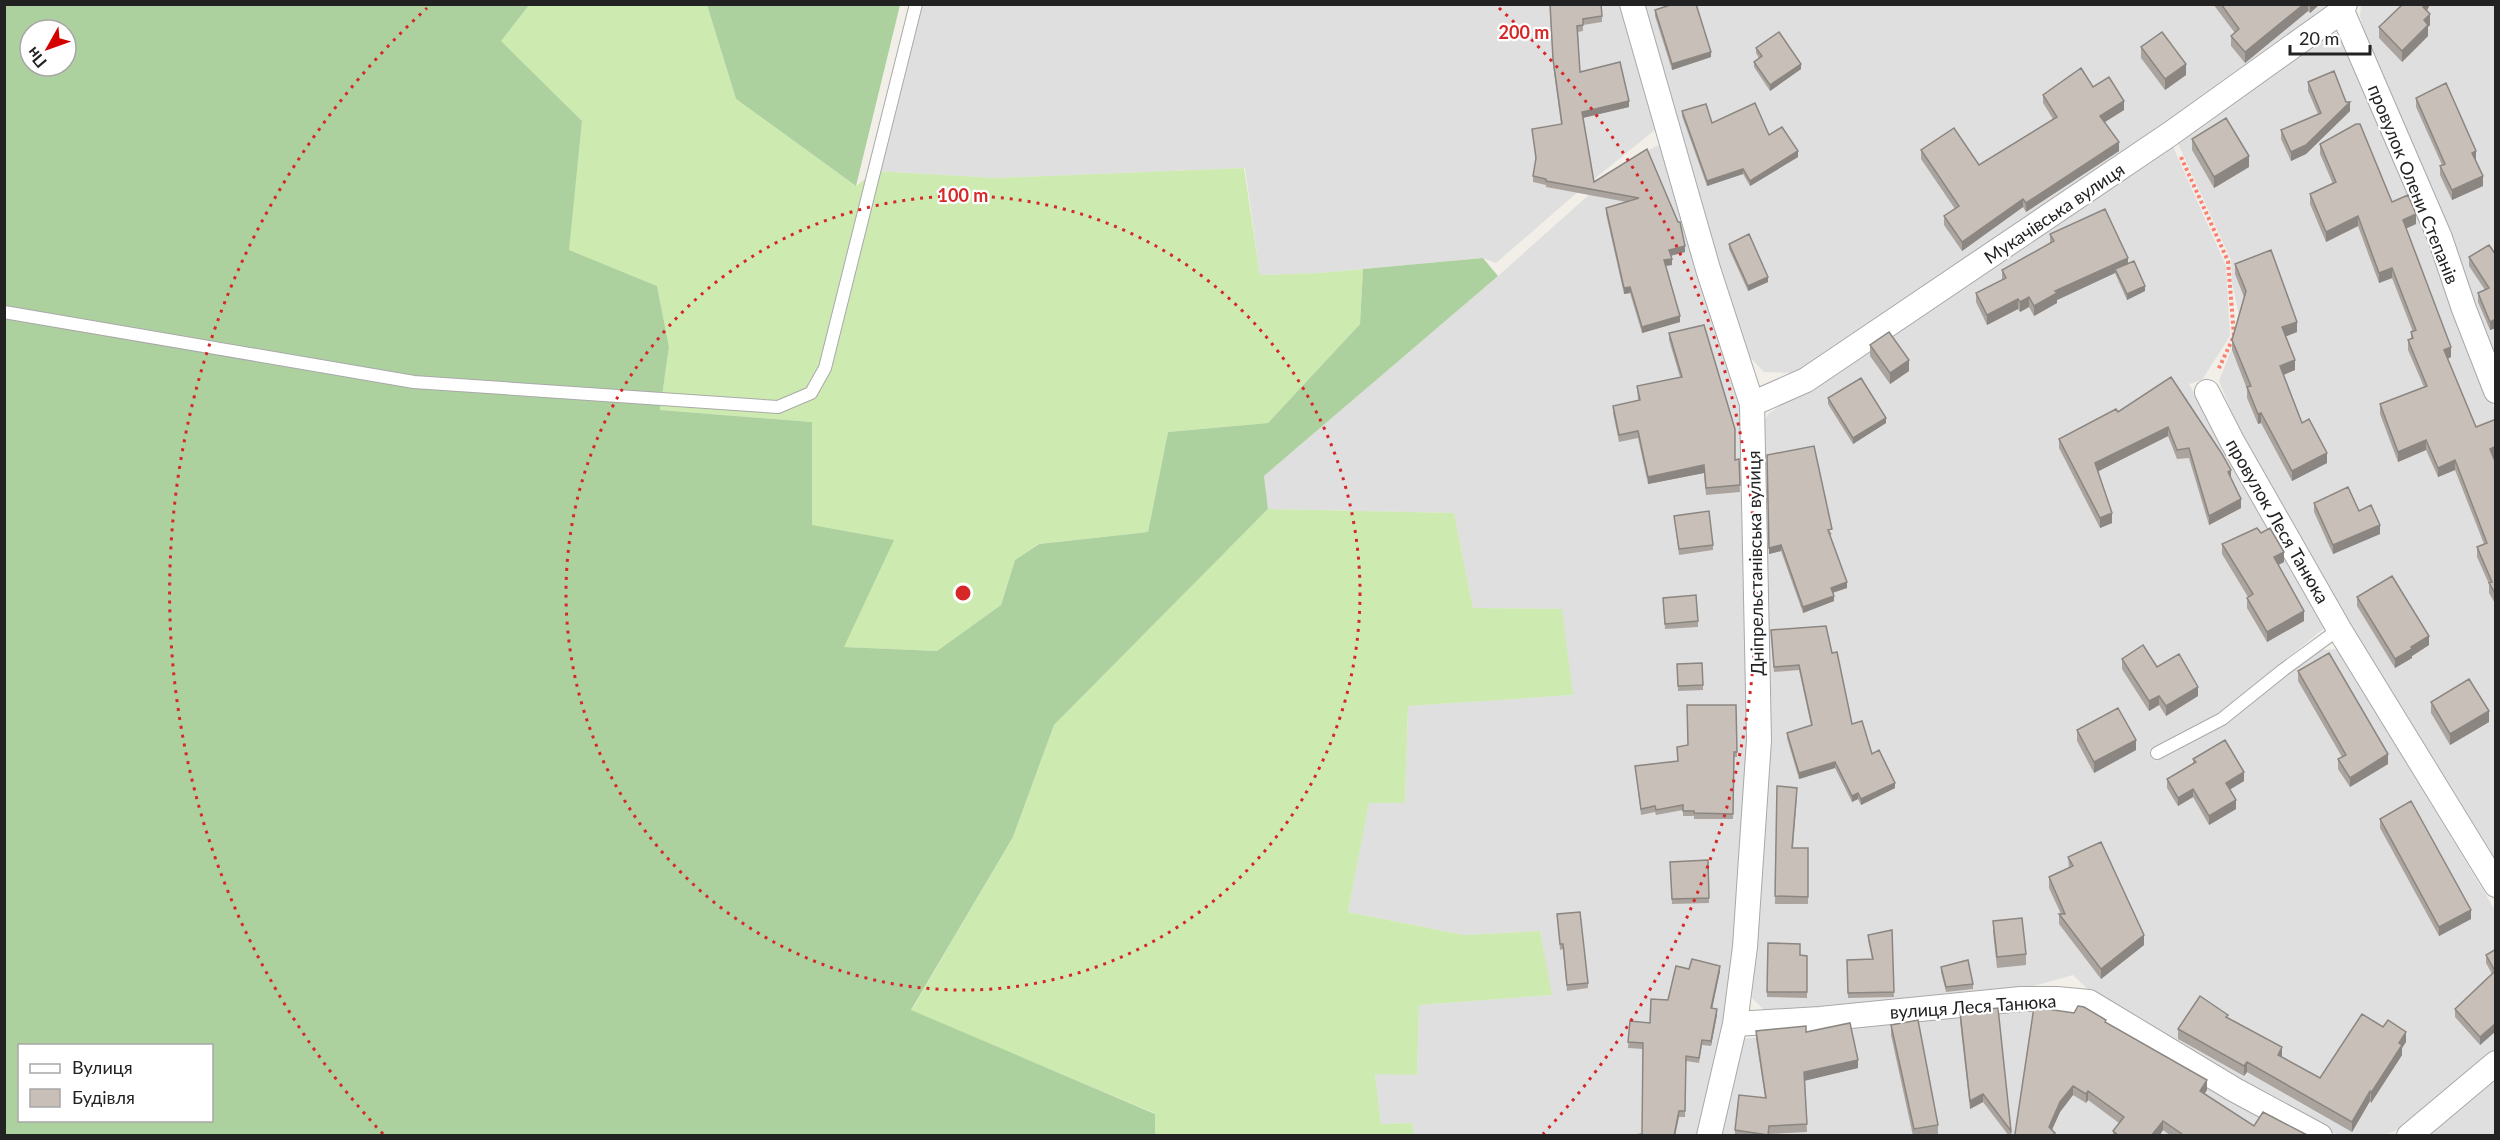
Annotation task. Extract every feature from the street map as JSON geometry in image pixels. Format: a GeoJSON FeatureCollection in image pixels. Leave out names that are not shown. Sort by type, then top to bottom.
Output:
{"type":"FeatureCollection","features":[{"type":"Feature","properties":{"kind":"street","name":"Дніпрельстанівська вулиця"},"geometry":{"type":"LineString","coordinates":[[1632,4],[1699,237],[1752,404],[1759,740],[1745,947],[1735,1024],[1709,1136]]}},
{"type":"Feature","properties":{"kind":"street","name":"Мукачівська вулиця"},"geometry":{"type":"LineString","coordinates":[[1752,404],[1806,380],[2170,134],[2343,8]]}},
{"type":"Feature","properties":{"kind":"street","name":"провулок Олени Степанів"},"geometry":{"type":"LineString","coordinates":[[2343,8],[2440,238],[2464,309],[2496,391]]}},
{"type":"Feature","properties":{"kind":"street","name":"провулок Леся Танюка"},"geometry":{"type":"LineString","coordinates":[[2208,392],[2232,441],[2339,629],[2496,885]]}},
{"type":"Feature","properties":{"kind":"street","name":"вулиця Леся Танюка"},"geometry":{"type":"LineString","coordinates":[[1735,1024],[1821,1019],[2021,999],[2089,1002],[2235,1090],[2320,1136]]}},
{"type":"Feature","properties":{"kind":"street"},"geometry":{"type":"LineString","coordinates":[[2409,1136],[2496,1063]]}},
{"type":"Feature","properties":{"kind":"lane"},"geometry":{"type":"LineString","coordinates":[[4,312],[414,382],[778,407],[811,393],[825,368],[916,4]]}},
{"type":"Feature","properties":{"kind":"lane"},"geometry":{"type":"LineString","coordinates":[[2157,753],[2222,719],[2339,629]]}},
{"type":"Feature","properties":{"kind":"path"},"geometry":{"type":"LineString","coordinates":[[2170,134],[2228,261],[2234,336],[2208,392]]}},
{"type":"Feature","properties":{"kind":"shaded area"},"geometry":{"type":"Polygon","coordinates":[[[919,5],[1627,5],[1661,125],[1572,197],[1496,263],[1483,258],[1319,273],[1260,275],[1245,168],[996,178],[876,171],[919,5]]]}},
{"type":"Feature","properties":{"kind":"shaded area"},"geometry":{"type":"Polygon","coordinates":[[[1641,5],[2331,5],[2169,125],[1797,373],[1764,372],[1744,351],[1641,5]]]}},
{"type":"Feature","properties":{"kind":"shaded area"},"geometry":{"type":"Polygon","coordinates":[[[2361,5],[2495,5],[2495,360],[2369,49],[2360,16],[2361,5]]]}},
{"type":"Feature","properties":{"kind":"shaded area"},"geometry":{"type":"Polygon","coordinates":[[[2328,33],[2340,36],[2431,241],[2495,411],[2495,866],[2380,677],[2243,440],[2219,381],[2234,343],[2239,316],[2232,283],[2231,260],[2176,139],[2328,33]]]}},
{"type":"Feature","properties":{"kind":"shaded area"},"geometry":{"type":"Polygon","coordinates":[[[1665,142],[1744,406],[1751,732],[1726,1027],[1697,1135],[1414,1136],[1412,1123],[1381,1124],[1375,1074],[1417,1074],[1419,1005],[1551,995],[1540,931],[1464,935],[1348,912],[1369,802],[1405,803],[1408,706],[1572,695],[1561,609],[1473,608],[1454,513],[1268,509],[1264,476],[1498,276],[1627,161],[1665,142]]]}},
{"type":"Feature","properties":{"kind":"shaded area"},"geometry":{"type":"Polygon","coordinates":[[[2171,142],[2226,266],[2230,336],[2202,380],[2189,384],[2327,626],[2217,715],[2149,751],[2155,761],[2222,726],[2319,650],[2338,649],[2495,910],[2495,1053],[2417,1118],[2384,1135],[2338,1135],[2232,1081],[2105,1006],[2073,975],[2020,990],[1769,1015],[1752,998],[1765,824],[1760,429],[1768,414],[1807,386],[2171,142]]]}},
{"type":"Feature","properties":{"kind":"shaded area"},"geometry":{"type":"Polygon","coordinates":[[[2014,1004],[2083,1010],[2303,1136],[1721,1136],[1743,1039],[2014,1004]]]}},
{"type":"Feature","properties":{"kind":"shaded area"},"geometry":{"type":"Polygon","coordinates":[[[2495,1075],[2495,1135],[2420,1136],[2495,1075]]]}},
{"type":"Feature","properties":{"kind":"green space"},"geometry":{"type":"Polygon","coordinates":[[[5,5],[529,5],[501,41],[582,121],[569,250],[657,286],[669,347],[660,410],[812,422],[812,525],[894,540],[844,647],[937,651],[1001,605],[1015,560],[1039,544],[1148,532],[1168,432],[1268,423],[1360,324],[1363,269],[1483,258],[1498,276],[1264,476],[1268,509],[1054,725],[1013,837],[911,1010],[1155,1114],[1155,1135],[5,1136],[5,5]]]}},
{"type":"Feature","properties":{"kind":"green space"},"geometry":{"type":"Polygon","coordinates":[[[529,5],[707,5],[736,99],[856,186],[876,171],[996,178],[1244,168],[1260,275],[1363,269],[1360,324],[1268,423],[1168,432],[1148,532],[1038,544],[1015,560],[1001,605],[937,651],[843,647],[812,525],[812,422],[660,410],[669,347],[657,286],[568,250],[582,121],[500,41],[529,5]]]}},
{"type":"Feature","properties":{"kind":"green space"},"geometry":{"type":"Polygon","coordinates":[[[707,5],[900,5],[856,186],[736,99],[707,5]]]}},
{"type":"Feature","properties":{"kind":"green space"},"geometry":{"type":"Polygon","coordinates":[[[1268,509],[1454,513],[1473,608],[1562,609],[1573,695],[1408,706],[1405,803],[1369,803],[1348,912],[1464,935],[1540,931],[1552,995],[1419,1005],[1417,1075],[1375,1074],[1381,1124],[1412,1123],[1414,1135],[1155,1135],[1154,1113],[911,1011],[1013,837],[1054,725],[1268,509]]]}},
{"type":"Feature","properties":{"kind":"building"},"geometry":{"type":"Polygon","coordinates":[[[1550,4],[1601,4],[1602,16],[1583,19],[1583,25],[1577,26],[1580,72],[1620,62],[1629,101],[1582,112],[1594,182],[1647,149],[1678,222],[1680,222],[1685,246],[1669,250],[1672,259],[1664,260],[1680,316],[1642,327],[1630,287],[1624,288],[1606,208],[1639,198],[1546,181],[1546,179],[1533,176],[1536,158],[1532,129],[1562,124],[1553,59],[1550,4]]]}},
{"type":"Feature","properties":{"kind":"building"},"geometry":{"type":"Polygon","coordinates":[[[1673,4],[1696,4],[1711,52],[1672,64],[1655,10],[1673,4]]]}},
{"type":"Feature","properties":{"kind":"building"},"geometry":{"type":"Polygon","coordinates":[[[2221,4],[2304,4],[2245,52],[2231,36],[2239,29],[2221,4]]]}},
{"type":"Feature","properties":{"kind":"building"},"geometry":{"type":"Polygon","coordinates":[[[2403,4],[2424,4],[2423,7],[2430,14],[2424,20],[2428,25],[2402,51],[2379,27],[2403,4]]]}},
{"type":"Feature","properties":{"kind":"building"},"geometry":{"type":"Polygon","coordinates":[[[1779,32],[1801,64],[1770,85],[1754,62],[1762,56],[1756,48],[1779,32]]]}},
{"type":"Feature","properties":{"kind":"building"},"geometry":{"type":"Polygon","coordinates":[[[2162,32],[2186,64],[2165,79],[2141,47],[2162,32]]]}},
{"type":"Feature","properties":{"kind":"building"},"geometry":{"type":"Polygon","coordinates":[[[2081,68],[2093,87],[2109,77],[2124,101],[2100,116],[2119,142],[2026,203],[2023,199],[1962,242],[1944,216],[1959,206],[1921,150],[1954,128],[1979,165],[2057,117],[2043,95],[2081,68]]]}},
{"type":"Feature","properties":{"kind":"building"},"geometry":{"type":"Polygon","coordinates":[[[2334,71],[2346,102],[2350,102],[2306,145],[2291,152],[2281,130],[2321,113],[2308,82],[2334,71]]]}},
{"type":"Feature","properties":{"kind":"building"},"geometry":{"type":"Polygon","coordinates":[[[2446,83],[2476,151],[2472,153],[2483,176],[2452,190],[2440,166],[2445,164],[2416,98],[2446,83]]]}},
{"type":"Feature","properties":{"kind":"building"},"geometry":{"type":"Polygon","coordinates":[[[1755,103],[1769,135],[1782,127],[1798,151],[1750,181],[1743,169],[1707,181],[1682,111],[1706,104],[1712,123],[1755,103]]]}},
{"type":"Feature","properties":{"kind":"building"},"geometry":{"type":"Polygon","coordinates":[[[2226,118],[2249,156],[2214,177],[2192,139],[2226,118]]]}},
{"type":"Feature","properties":{"kind":"building"},"geometry":{"type":"Polygon","coordinates":[[[2360,124],[2392,202],[2408,195],[2416,214],[2403,220],[2451,347],[2444,350],[2476,427],[2494,420],[2496,422],[2496,446],[2490,449],[2496,464],[2496,595],[2489,583],[2492,582],[2477,547],[2487,543],[2455,460],[2438,468],[2426,440],[2398,452],[2380,404],[2427,386],[2408,340],[2413,338],[2411,332],[2416,330],[2392,268],[2379,273],[2358,216],[2326,232],[2310,194],[2336,182],[2320,144],[2360,124]]]}},
{"type":"Feature","properties":{"kind":"building"},"geometry":{"type":"Polygon","coordinates":[[[2105,209],[2128,258],[2055,291],[2057,293],[2034,306],[2029,297],[2020,302],[2018,299],[1987,315],[1976,293],[2006,278],[2002,270],[2054,241],[2050,234],[2105,209]]]}},
{"type":"Feature","properties":{"kind":"building"},"geometry":{"type":"Polygon","coordinates":[[[1749,234],[1768,277],[1748,286],[1729,244],[1749,234]]]}},
{"type":"Feature","properties":{"kind":"building"},"geometry":{"type":"Polygon","coordinates":[[[2489,245],[2496,255],[2496,319],[2490,322],[2478,293],[2489,288],[2469,257],[2489,245]]]}},
{"type":"Feature","properties":{"kind":"building"},"geometry":{"type":"Polygon","coordinates":[[[2271,250],[2297,322],[2282,327],[2295,360],[2280,366],[2302,423],[2309,419],[2327,453],[2292,471],[2261,413],[2258,414],[2247,387],[2251,386],[2232,340],[2246,291],[2235,264],[2271,250]]]}},
{"type":"Feature","properties":{"kind":"building"},"geometry":{"type":"Polygon","coordinates":[[[2134,261],[2145,286],[2127,294],[2115,269],[2134,261]]]}},
{"type":"Feature","properties":{"kind":"building"},"geometry":{"type":"Polygon","coordinates":[[[1704,325],[1735,429],[1735,460],[1739,459],[1740,485],[1706,488],[1704,465],[1648,477],[1638,431],[1619,435],[1613,406],[1640,400],[1637,386],[1682,377],[1669,333],[1704,325]]]}},
{"type":"Feature","properties":{"kind":"building"},"geometry":{"type":"Polygon","coordinates":[[[1889,332],[1909,360],[1890,373],[1870,345],[1889,332]]]}},
{"type":"Feature","properties":{"kind":"building"},"geometry":{"type":"Polygon","coordinates":[[[2171,377],[2222,454],[2231,470],[2228,472],[2241,499],[2209,516],[2189,448],[2177,450],[2168,427],[2095,463],[2112,513],[2100,518],[2059,439],[2116,409],[2118,412],[2171,377]]]}},
{"type":"Feature","properties":{"kind":"building"},"geometry":{"type":"Polygon","coordinates":[[[1861,378],[1886,418],[1853,438],[1828,398],[1861,378]]]}},
{"type":"Feature","properties":{"kind":"building"},"geometry":{"type":"Polygon","coordinates":[[[1814,446],[1832,529],[1828,530],[1847,582],[1831,588],[1834,596],[1803,607],[1781,545],[1769,548],[1767,455],[1814,446]]]}},
{"type":"Feature","properties":{"kind":"building"},"geometry":{"type":"Polygon","coordinates":[[[2348,487],[2359,511],[2371,505],[2380,525],[2333,545],[2314,503],[2348,487]]]}},
{"type":"Feature","properties":{"kind":"building"},"geometry":{"type":"Polygon","coordinates":[[[1709,511],[1713,545],[1679,549],[1674,516],[1709,511]]]}},
{"type":"Feature","properties":{"kind":"building"},"geometry":{"type":"Polygon","coordinates":[[[2257,528],[2261,533],[2270,528],[2284,552],[2274,557],[2304,611],[2267,632],[2247,598],[2253,594],[2222,544],[2257,528]]]}},
{"type":"Feature","properties":{"kind":"building"},"geometry":{"type":"Polygon","coordinates":[[[2392,576],[2429,636],[2395,659],[2357,597],[2392,576]]]}},
{"type":"Feature","properties":{"kind":"building"},"geometry":{"type":"Polygon","coordinates":[[[1696,595],[1698,621],[1665,624],[1663,598],[1696,595]]]}},
{"type":"Feature","properties":{"kind":"building"},"geometry":{"type":"Polygon","coordinates":[[[1826,626],[1832,653],[1837,652],[1852,724],[1862,721],[1872,754],[1879,750],[1895,783],[1861,799],[1858,793],[1852,796],[1835,762],[1799,773],[1787,733],[1812,725],[1799,665],[1774,667],[1771,630],[1826,626]]]}},
{"type":"Feature","properties":{"kind":"building"},"geometry":{"type":"Polygon","coordinates":[[[2143,645],[2157,667],[2179,654],[2198,687],[2166,706],[2159,696],[2149,701],[2122,659],[2143,645]]]}},
{"type":"Feature","properties":{"kind":"building"},"geometry":{"type":"Polygon","coordinates":[[[2329,653],[2388,754],[2350,778],[2338,759],[2346,755],[2298,671],[2329,653]]]}},
{"type":"Feature","properties":{"kind":"building"},"geometry":{"type":"Polygon","coordinates":[[[1702,663],[1703,685],[1678,686],[1677,664],[1702,663]]]}},
{"type":"Feature","properties":{"kind":"building"},"geometry":{"type":"Polygon","coordinates":[[[2469,679],[2489,711],[2450,734],[2431,702],[2469,679]]]}},
{"type":"Feature","properties":{"kind":"building"},"geometry":{"type":"Polygon","coordinates":[[[1687,705],[1736,705],[1737,752],[1734,752],[1733,814],[1694,813],[1694,811],[1683,811],[1683,805],[1656,810],[1655,806],[1641,809],[1635,766],[1678,761],[1677,747],[1688,745],[1687,705]]]}},
{"type":"Feature","properties":{"kind":"building"},"geometry":{"type":"Polygon","coordinates":[[[2118,708],[2136,740],[2094,762],[2077,730],[2118,708]]]}},
{"type":"Feature","properties":{"kind":"building"},"geometry":{"type":"Polygon","coordinates":[[[2225,740],[2244,772],[2226,783],[2236,800],[2209,816],[2193,789],[2178,798],[2167,779],[2196,762],[2193,759],[2225,740]]]}},
{"type":"Feature","properties":{"kind":"building"},"geometry":{"type":"Polygon","coordinates":[[[1777,786],[1797,788],[1792,848],[1808,848],[1808,897],[1775,896],[1777,786]]]}},
{"type":"Feature","properties":{"kind":"building"},"geometry":{"type":"Polygon","coordinates":[[[2411,801],[2471,910],[2439,927],[2380,819],[2411,801]]]}},
{"type":"Feature","properties":{"kind":"building"},"geometry":{"type":"Polygon","coordinates":[[[2101,842],[2144,935],[2101,969],[2059,914],[2065,914],[2049,877],[2073,866],[2068,857],[2101,842]]]}},
{"type":"Feature","properties":{"kind":"building"},"geometry":{"type":"Polygon","coordinates":[[[1708,860],[1709,898],[1672,899],[1670,862],[1708,860]]]}},
{"type":"Feature","properties":{"kind":"building"},"geometry":{"type":"Polygon","coordinates":[[[1580,912],[1588,983],[1567,985],[1557,914],[1580,912]]]}},
{"type":"Feature","properties":{"kind":"building"},"geometry":{"type":"Polygon","coordinates":[[[2022,918],[2026,954],[1997,957],[1993,921],[2022,918]]]}},
{"type":"Feature","properties":{"kind":"building"},"geometry":{"type":"Polygon","coordinates":[[[1892,930],[1894,992],[1848,993],[1847,960],[1873,959],[1868,935],[1892,930]]]}},
{"type":"Feature","properties":{"kind":"building"},"geometry":{"type":"Polygon","coordinates":[[[1768,943],[1800,944],[1800,955],[1807,956],[1807,992],[1767,992],[1768,943]]]}},
{"type":"Feature","properties":{"kind":"building"},"geometry":{"type":"Polygon","coordinates":[[[2496,949],[2496,1023],[2480,1037],[2455,1009],[2495,971],[2486,955],[2496,949]]]}},
{"type":"Feature","properties":{"kind":"building"},"geometry":{"type":"Polygon","coordinates":[[[1692,959],[1720,966],[1711,1008],[1717,1009],[1711,1041],[1702,1040],[1699,1058],[1686,1056],[1685,1111],[1679,1111],[1674,1136],[1628,1136],[1642,1134],[1643,1043],[1628,1042],[1630,1021],[1650,1023],[1651,999],[1668,1000],[1676,966],[1689,969],[1692,959]]]}},
{"type":"Feature","properties":{"kind":"building"},"geometry":{"type":"Polygon","coordinates":[[[1968,960],[1973,984],[1946,987],[1941,967],[1968,960]]]}},
{"type":"Feature","properties":{"kind":"building"},"geometry":{"type":"Polygon","coordinates":[[[2200,996],[2228,1015],[2226,1017],[2282,1047],[2278,1055],[2320,1078],[2362,1014],[2383,1027],[2388,1020],[2406,1032],[2399,1043],[2402,1045],[2352,1122],[2247,1062],[2244,1066],[2178,1029],[2200,996]]]}},
{"type":"Feature","properties":{"kind":"building"},"geometry":{"type":"Polygon","coordinates":[[[2078,1006],[2084,1007],[2106,1020],[2105,1022],[2207,1080],[2200,1091],[2254,1126],[2263,1112],[2309,1136],[2185,1136],[2163,1121],[2151,1136],[2119,1136],[2113,1131],[2124,1117],[2088,1091],[2086,1094],[2073,1086],[2060,1102],[2049,1127],[2055,1133],[2052,1136],[2016,1136],[2034,1007],[2074,1013],[2078,1006]]]}},
{"type":"Feature","properties":{"kind":"building"},"geometry":{"type":"Polygon","coordinates":[[[1998,1008],[2011,1131],[1983,1094],[1970,1101],[1960,1012],[1998,1008]]]}},
{"type":"Feature","properties":{"kind":"building"},"geometry":{"type":"Polygon","coordinates":[[[1918,1020],[1938,1125],[1914,1129],[1891,1025],[1918,1020]]]}},
{"type":"Feature","properties":{"kind":"building"},"geometry":{"type":"Polygon","coordinates":[[[1850,1023],[1858,1060],[1804,1072],[1807,1124],[1769,1126],[1768,1135],[1735,1130],[1739,1095],[1766,1098],[1756,1031],[1806,1026],[1806,1032],[1850,1023]]]}}]}
